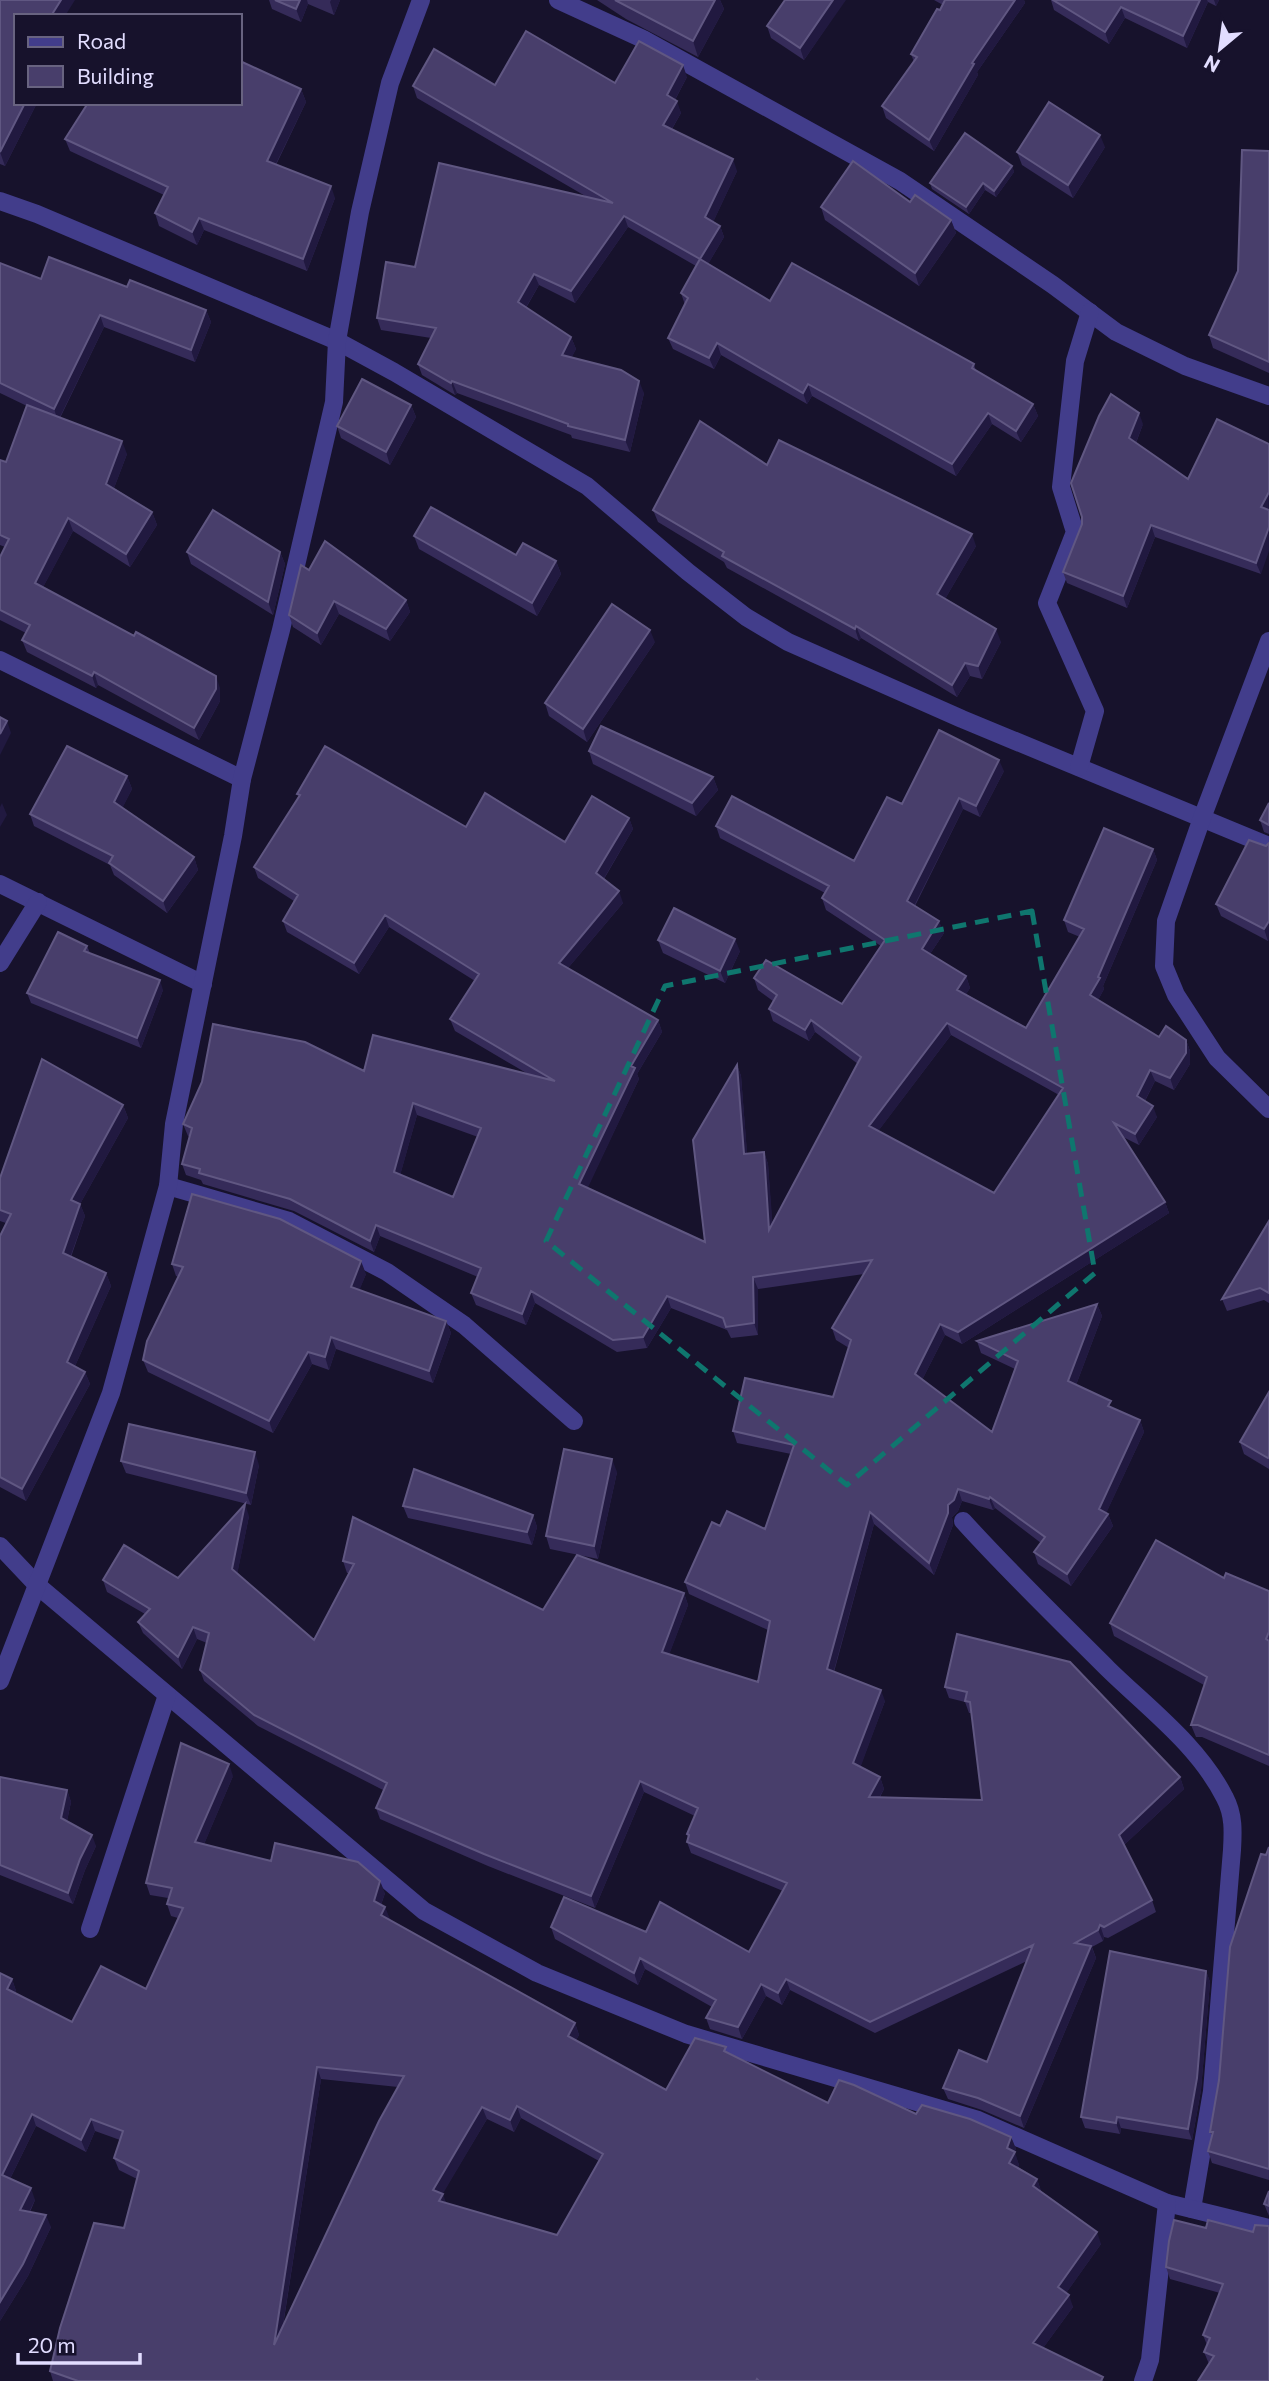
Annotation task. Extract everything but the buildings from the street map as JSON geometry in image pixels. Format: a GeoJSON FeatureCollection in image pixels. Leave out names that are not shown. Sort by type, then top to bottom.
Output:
{"type":"FeatureCollection","features":[{"type":"Feature","properties":{"kind":"street"},"geometry":{"type":"LineString","coordinates":[[0,1681],[111,1393],[168,1186],[174,1124],[233,836],[242,779],[281,630],[334,402],[337,341],[360,212],[390,83],[421,0]]}},
{"type":"Feature","properties":{"kind":"street"},"geometry":{"type":"LineString","coordinates":[[558,0],[643,39],[900,181],[1116,332],[1185,366],[1269,396]]}},
{"type":"Feature","properties":{"kind":"street"},"geometry":{"type":"LineString","coordinates":[[0,201],[49,219],[337,341],[394,372],[587,486],[688,572],[746,617],[788,642],[1269,846]]}},
{"type":"Feature","properties":{"kind":"street"},"geometry":{"type":"LineString","coordinates":[[1079,767],[1095,711],[1047,603],[1075,532],[1061,487],[1075,361],[1090,312]]}},
{"type":"Feature","properties":{"kind":"street"},"geometry":{"type":"LineString","coordinates":[[1269,641],[1166,921],[1164,966],[1176,995],[1217,1058],[1269,1109]]}},
{"type":"Feature","properties":{"kind":"street"},"geometry":{"type":"LineString","coordinates":[[0,660],[242,779]]}},
{"type":"Feature","properties":{"kind":"street"},"geometry":{"type":"LineString","coordinates":[[0,884],[203,984]]}},
{"type":"Feature","properties":{"kind":"street"},"geometry":{"type":"LineString","coordinates":[[0,962],[38,902]]}},
{"type":"Feature","properties":{"kind":"street"},"geometry":{"type":"LineString","coordinates":[[168,1186],[289,1221],[387,1272],[464,1325],[575,1421]]}},
{"type":"Feature","properties":{"kind":"street"},"geometry":{"type":"LineString","coordinates":[[963,1521],[1011,1574],[1168,1725],[1209,1770],[1227,1800],[1233,1822],[1232,1850],[1212,2091],[1192,2209]]}},
{"type":"Feature","properties":{"kind":"street"},"geometry":{"type":"LineString","coordinates":[[0,1546],[38,1586],[424,1911],[537,1973],[686,2034],[978,2120],[1167,2203],[1269,2228]]}},
{"type":"Feature","properties":{"kind":"street"},"geometry":{"type":"LineString","coordinates":[[90,1929],[167,1695]]}},
{"type":"Feature","properties":{"kind":"street"},"geometry":{"type":"LineString","coordinates":[[1143,2381],[1150,2360],[1167,2203]]}},
{"type":"Feature","properties":{"kind":"highlighted area"},"geometry":{"type":"Polygon","coordinates":[[[1032,911],[1095,1273],[847,1485],[546,1241],[665,986],[1032,911]]]}}]}
